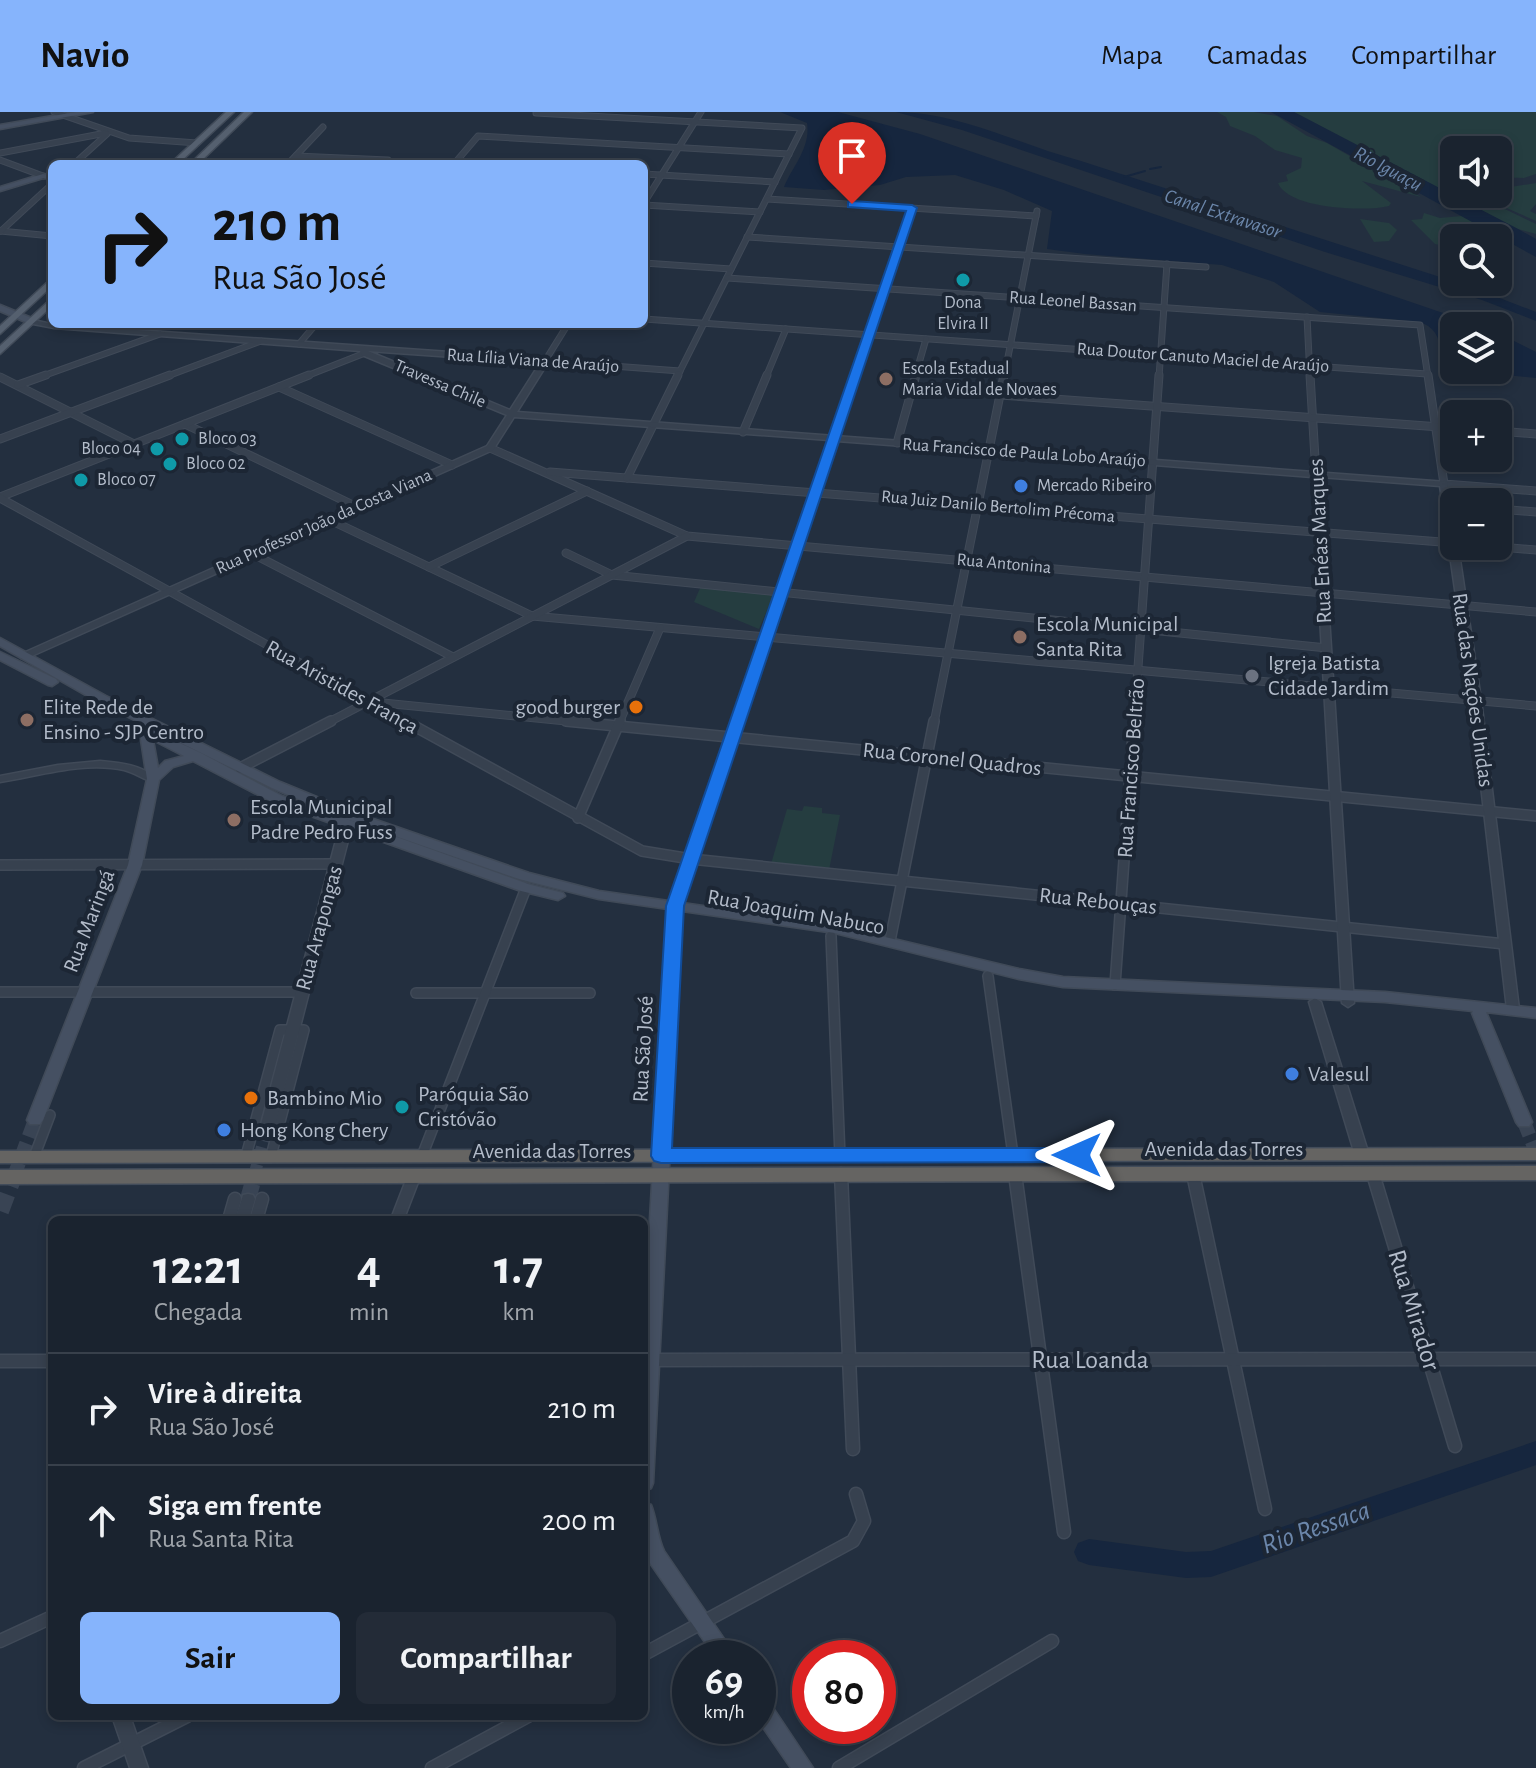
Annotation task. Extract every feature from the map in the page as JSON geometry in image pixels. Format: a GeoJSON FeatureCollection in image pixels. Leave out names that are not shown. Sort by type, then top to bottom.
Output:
{"type":"FeatureCollection","features":[{"type":"Feature","properties":{"kind":"highway","name":"Avenida das Torres"},"geometry":{"type":"LineString","coordinates":[[0,1157],[422,1156],[661,1165],[841,1165],[1536,1154]]}},
{"type":"Feature","properties":{"kind":"highway","name":"Avenida das Torres"},"geometry":{"type":"LineString","coordinates":[[1014,1164],[1193,1173],[1536,1173]]}},
{"type":"Feature","properties":{"kind":"highway","name":"Avenida das Torres"},"geometry":{"type":"LineString","coordinates":[[0,1177],[414,1176],[661,1165]]}},
{"type":"Feature","properties":{"kind":"main road"},"geometry":{"type":"LineString","coordinates":[[0,127],[89,112]]}},
{"type":"Feature","properties":{"kind":"main road"},"geometry":{"type":"LineString","coordinates":[[178,160],[230,112]]}},
{"type":"Feature","properties":{"kind":"main road"},"geometry":{"type":"LineString","coordinates":[[198,160],[248,112]]}},
{"type":"Feature","properties":{"kind":"main road"},"geometry":{"type":"LineString","coordinates":[[0,189],[48,176]]}},
{"type":"Feature","properties":{"kind":"main road"},"geometry":{"type":"LineString","coordinates":[[0,331],[48,285]]}},
{"type":"Feature","properties":{"kind":"main road"},"geometry":{"type":"LineString","coordinates":[[0,351],[48,305]]}},
{"type":"Feature","properties":{"kind":"main road"},"geometry":{"type":"LineString","coordinates":[[0,308],[31,321]]}},
{"type":"Feature","properties":{"kind":"main road","name":"Rua Joaquim Nabuco"},"geometry":{"type":"LineString","coordinates":[[0,641],[102,699],[347,820],[526,888],[576,900],[814,925],[1019,974],[1115,985],[1513,1013],[1536,1021]]}},
{"type":"Feature","properties":{"kind":"main road","name":"Rua Joaquim Nabuco"},"geometry":{"type":"LineString","coordinates":[[2,658],[256,789],[550,884],[675,910],[831,936],[1042,988],[1089,993],[1315,1002],[1348,999],[1479,1013],[1536,1013]]}},
{"type":"Feature","properties":{"kind":"main road","name":"Rua Maringá"},"geometry":{"type":"LineString","coordinates":[[35,1120],[135,865],[153,779],[146,732]]}},
{"type":"Feature","properties":{"kind":"main road"},"geometry":{"type":"LineString","coordinates":[[153,779],[169,764],[193,756],[220,757]]}},
{"type":"Feature","properties":{"kind":"main road","name":"Rua São José"},"geometry":{"type":"LineString","coordinates":[[648,1346],[675,910]]}},
{"type":"Feature","properties":{"kind":"main road"},"geometry":{"type":"LineString","coordinates":[[1479,1013],[1524,1122]]}},
{"type":"Feature","properties":{"kind":"main road"},"geometry":{"type":"LineString","coordinates":[[648,1534],[657,1557],[715,1640]]}},
{"type":"Feature","properties":{"kind":"main road"},"geometry":{"type":"LineString","coordinates":[[776,1729],[803,1768]]}},
{"type":"Feature","properties":{"kind":"street"},"geometry":{"type":"LineString","coordinates":[[54,112],[110,132],[150,141],[197,143]]}},
{"type":"Feature","properties":{"kind":"street"},"geometry":{"type":"LineString","coordinates":[[648,197],[701,112]]}},
{"type":"Feature","properties":{"kind":"street"},"geometry":{"type":"LineString","coordinates":[[536,113],[802,128],[627,478]]}},
{"type":"Feature","properties":{"kind":"street"},"geometry":{"type":"LineString","coordinates":[[292,160],[323,127]]}},
{"type":"Feature","properties":{"kind":"street"},"geometry":{"type":"LineString","coordinates":[[0,153],[110,132]]}},
{"type":"Feature","properties":{"kind":"street"},"geometry":{"type":"LineString","coordinates":[[78,160],[110,132]]}},
{"type":"Feature","properties":{"kind":"street"},"geometry":{"type":"LineString","coordinates":[[458,160],[478,136],[789,154]]}},
{"type":"Feature","properties":{"kind":"street"},"geometry":{"type":"LineString","coordinates":[[296,156],[388,160]]}},
{"type":"Feature","properties":{"kind":"street"},"geometry":{"type":"LineString","coordinates":[[0,160],[48,176]]}},
{"type":"Feature","properties":{"kind":"street"},"geometry":{"type":"LineString","coordinates":[[648,174],[775,182]]}},
{"type":"Feature","properties":{"kind":"street"},"geometry":{"type":"LineString","coordinates":[[1,232],[48,188]]}},
{"type":"Feature","properties":{"kind":"street"},"geometry":{"type":"LineString","coordinates":[[767,199],[1037,213],[890,941]]}},
{"type":"Feature","properties":{"kind":"street"},"geometry":{"type":"LineString","coordinates":[[648,204],[760,212]]}},
{"type":"Feature","properties":{"kind":"street"},"geometry":{"type":"LineString","coordinates":[[675,910],[912,208]]}},
{"type":"Feature","properties":{"kind":"street"},"geometry":{"type":"LineString","coordinates":[[1,232],[48,236]]}},
{"type":"Feature","properties":{"kind":"street"},"geometry":{"type":"LineString","coordinates":[[747,237],[1206,267]]}},
{"type":"Feature","properties":{"kind":"street"},"geometry":{"type":"LineString","coordinates":[[648,263],[731,269]]}},
{"type":"Feature","properties":{"kind":"street","name":"Rua Francisco Beltrão"},"geometry":{"type":"LineString","coordinates":[[1115,985],[1167,264]]}},
{"type":"Feature","properties":{"kind":"street","name":"Rua Leonel Bassan"},"geometry":{"type":"LineString","coordinates":[[727,278],[1420,325]]}},
{"type":"Feature","properties":{"kind":"street","name":"Rua Enéas Marques"},"geometry":{"type":"LineString","coordinates":[[1307,317],[1348,999]]}},
{"type":"Feature","properties":{"kind":"street","name":"Rua Doutor Canuto Maciel de Araújo"},"geometry":{"type":"LineString","coordinates":[[648,319],[1427,374]]}},
{"type":"Feature","properties":{"kind":"street","name":"Rua Lília Viana de Araújo"},"geometry":{"type":"LineString","coordinates":[[31,321],[48,325]]}},
{"type":"Feature","properties":{"kind":"street","name":"Rua das Nações Unidas"},"geometry":{"type":"LineString","coordinates":[[1420,325],[1445,488]]}},
{"type":"Feature","properties":{"kind":"street","name":"Rua Lília Viana de Araújo"},"geometry":{"type":"LineString","coordinates":[[80,328],[680,371]]}},
{"type":"Feature","properties":{"kind":"street"},"geometry":{"type":"LineString","coordinates":[[299,344],[313,328]]}},
{"type":"Feature","properties":{"kind":"street"},"geometry":{"type":"LineString","coordinates":[[490,448],[566,328]]}},
{"type":"Feature","properties":{"kind":"street"},"geometry":{"type":"LineString","coordinates":[[743,432],[786,329]]}},
{"type":"Feature","properties":{"kind":"street"},"geometry":{"type":"LineString","coordinates":[[18,385],[160,334]]}},
{"type":"Feature","properties":{"kind":"street"},"geometry":{"type":"LineString","coordinates":[[897,443],[926,339]]}},
{"type":"Feature","properties":{"kind":"street"},"geometry":{"type":"LineString","coordinates":[[0,439],[261,341]]}},
{"type":"Feature","properties":{"kind":"street"},"geometry":{"type":"LineString","coordinates":[[0,497],[372,351]]}},
{"type":"Feature","properties":{"kind":"street","name":"Travessa Chile"},"geometry":{"type":"LineString","coordinates":[[372,351],[511,414]]}},
{"type":"Feature","properties":{"kind":"street"},"geometry":{"type":"LineString","coordinates":[[0,377],[134,444]]}},
{"type":"Feature","properties":{"kind":"street"},"geometry":{"type":"LineString","coordinates":[[279,387],[452,465]]}},
{"type":"Feature","properties":{"kind":"street"},"geometry":{"type":"LineString","coordinates":[[1000,395],[1440,427]]}},
{"type":"Feature","properties":{"kind":"street","name":"Rua Francisco de Paula Lobo Araújo"},"geometry":{"type":"LineString","coordinates":[[511,414],[1536,491]]}},
{"type":"Feature","properties":{"kind":"street"},"geometry":{"type":"LineString","coordinates":[[185,424],[357,507]]}},
{"type":"Feature","properties":{"kind":"street"},"geometry":{"type":"LineString","coordinates":[[1512,432],[1536,434]]}},
{"type":"Feature","properties":{"kind":"street","name":"Rua Professor João da Costa Viana"},"geometry":{"type":"LineString","coordinates":[[25,656],[490,448]]}},
{"type":"Feature","properties":{"kind":"street","name":"Rua Antonina"},"geometry":{"type":"LineString","coordinates":[[490,448],[687,536],[1536,612]]}},
{"type":"Feature","properties":{"kind":"street","name":"Rua Juiz Danilo Bertolim Précoma"},"geometry":{"type":"LineString","coordinates":[[542,471],[1440,542]]}},
{"type":"Feature","properties":{"kind":"street"},"geometry":{"type":"LineString","coordinates":[[429,567],[587,491]]}},
{"type":"Feature","properties":{"kind":"street","name":"Rua Aristides França"},"geometry":{"type":"LineString","coordinates":[[0,497],[630,846],[691,859]]}},
{"type":"Feature","properties":{"kind":"street"},"geometry":{"type":"LineString","coordinates":[[1512,510],[1536,512]]}},
{"type":"Feature","properties":{"kind":"street"},"geometry":{"type":"LineString","coordinates":[[330,520],[532,616],[1536,706]]}},
{"type":"Feature","properties":{"kind":"street"},"geometry":{"type":"LineString","coordinates":[[240,768],[687,536]]}},
{"type":"Feature","properties":{"kind":"street"},"geometry":{"type":"LineString","coordinates":[[1512,548],[1536,550]]}},
{"type":"Feature","properties":{"kind":"street"},"geometry":{"type":"LineString","coordinates":[[566,553],[612,575],[1327,648]]}},
{"type":"Feature","properties":{"kind":"street"},"geometry":{"type":"LineString","coordinates":[[253,554],[453,657]]}},
{"type":"Feature","properties":{"kind":"street","name":"Rua das Nações Unidas"},"geometry":{"type":"LineString","coordinates":[[1455,560],[1476,700],[1513,1013]]}},
{"type":"Feature","properties":{"kind":"street"},"geometry":{"type":"LineString","coordinates":[[578,818],[660,628]]}},
{"type":"Feature","properties":{"kind":"street","name":"Rua Coronel Quadros"},"geometry":{"type":"LineString","coordinates":[[368,701],[1536,816]]}},
{"type":"Feature","properties":{"kind":"street"},"geometry":{"type":"LineString","coordinates":[[0,779],[110,764],[138,769],[153,779]]}},
{"type":"Feature","properties":{"kind":"street","name":"Rua Arapongas"},"geometry":{"type":"LineString","coordinates":[[266,1132],[347,820]]}},
{"type":"Feature","properties":{"kind":"street","name":"Rua Rebouças"},"geometry":{"type":"LineString","coordinates":[[691,859],[1505,944]]}},
{"type":"Feature","properties":{"kind":"street"},"geometry":{"type":"LineString","coordinates":[[0,865],[336,864]]}},
{"type":"Feature","properties":{"kind":"street"},"geometry":{"type":"LineString","coordinates":[[422,1156],[526,888]]}},
{"type":"Feature","properties":{"kind":"street"},"geometry":{"type":"LineString","coordinates":[[831,936],[853,1449]]}},
{"type":"Feature","properties":{"kind":"street"},"geometry":{"type":"LineString","coordinates":[[988,976],[1064,1532]]}},
{"type":"Feature","properties":{"kind":"street"},"geometry":{"type":"LineString","coordinates":[[0,992],[302,992]]}},
{"type":"Feature","properties":{"kind":"street"},"geometry":{"type":"LineString","coordinates":[[416,993],[590,993]]}},
{"type":"Feature","properties":{"kind":"street"},"geometry":{"type":"LineString","coordinates":[[1315,1002],[1362,1155]]}},
{"type":"Feature","properties":{"kind":"street","name":"Rua Arapongas"},"geometry":{"type":"LineString","coordinates":[[246,1156],[280,1030],[304,1030],[271,1156]]}},
{"type":"Feature","properties":{"kind":"street"},"geometry":{"type":"LineString","coordinates":[[34,1157],[50,1115]]}},
{"type":"Feature","properties":{"kind":"street"},"geometry":{"type":"LineString","coordinates":[[1193,1173],[1265,1509]]}},
{"type":"Feature","properties":{"kind":"street","name":"Rua Mirador"},"geometry":{"type":"LineString","coordinates":[[1373,1173],[1455,1446]]}},
{"type":"Feature","properties":{"kind":"street"},"geometry":{"type":"LineString","coordinates":[[399,1216],[414,1176]]}},
{"type":"Feature","properties":{"kind":"street"},"geometry":{"type":"LineString","coordinates":[[233,1216],[248,1199]]}},
{"type":"Feature","properties":{"kind":"street"},"geometry":{"type":"LineString","coordinates":[[243,1216],[248,1199]]}},
{"type":"Feature","properties":{"kind":"street"},"geometry":{"type":"LineString","coordinates":[[248,1199],[254,1216]]}},
{"type":"Feature","properties":{"kind":"street","name":"Rua Loanda"},"geometry":{"type":"LineString","coordinates":[[648,1360],[1536,1359]]}},
{"type":"Feature","properties":{"kind":"street"},"geometry":{"type":"LineString","coordinates":[[0,1361],[48,1361]]}},
{"type":"Feature","properties":{"kind":"street"},"geometry":{"type":"LineString","coordinates":[[648,1652],[853,1541],[864,1521],[856,1494]]}},
{"type":"Feature","properties":{"kind":"street"},"geometry":{"type":"LineString","coordinates":[[0,1641],[48,1619]]}},
{"type":"Feature","properties":{"kind":"street"},"geometry":{"type":"LineString","coordinates":[[839,1768],[1052,1641]]}},
{"type":"Feature","properties":{"kind":"street"},"geometry":{"type":"LineString","coordinates":[[122,1720],[139,1768]]}},
{"type":"Feature","properties":{"kind":"street"},"geometry":{"type":"LineString","coordinates":[[84,1768],[179,1720]]}},
{"type":"Feature","properties":{"kind":"street"},"geometry":{"type":"LineString","coordinates":[[432,1768],[521,1720]]}},
{"type":"Feature","properties":{"kind":"green space"},"geometry":{"type":"Polygon","coordinates":[[[1217,112],[1254,112],[1277,116],[1307,136],[1327,143],[1421,197],[1362,181],[1391,203],[1389,206],[1346,208],[1296,198],[1285,192],[1278,183],[1288,181],[1286,175],[1301,168],[1302,158],[1275,150],[1255,136],[1230,126],[1226,117],[1217,112]]]}},
{"type":"Feature","properties":{"kind":"green space"},"geometry":{"type":"Polygon","coordinates":[[[1294,112],[1536,112],[1536,174],[1512,178],[1512,136],[1440,136],[1440,188],[1294,112]]]}},
{"type":"Feature","properties":{"kind":"green space"},"geometry":{"type":"Polygon","coordinates":[[[1536,183],[1536,204],[1530,211],[1536,214],[1536,221],[1507,208],[1512,208],[1512,187],[1536,183]]]}},
{"type":"Feature","properties":{"kind":"green space"},"geometry":{"type":"Polygon","coordinates":[[[1478,208],[1503,208],[1536,224],[1536,234],[1478,208]]]}},
{"type":"Feature","properties":{"kind":"green space"},"geometry":{"type":"Polygon","coordinates":[[[1424,213],[1440,218],[1462,216],[1477,224],[1440,224],[1440,245],[1435,244],[1411,220],[1422,219],[1424,213]]]}},
{"type":"Feature","properties":{"kind":"green space"},"geometry":{"type":"Polygon","coordinates":[[[1360,219],[1389,223],[1397,230],[1389,241],[1374,242],[1360,219]]]}},
{"type":"Feature","properties":{"kind":"green space"},"geometry":{"type":"Polygon","coordinates":[[[701,586],[774,594],[759,629],[694,602],[701,586]]]}},
{"type":"Feature","properties":{"kind":"green space"},"geometry":{"type":"Polygon","coordinates":[[[804,806],[822,808],[822,813],[840,815],[829,870],[771,864],[787,809],[802,811],[804,806]]]}},
{"type":"Feature","properties":{"kind":"water"},"geometry":{"type":"Polygon","coordinates":[[[780,112],[838,112],[920,134],[1440,312],[1440,346],[1434,332],[1420,322],[1320,312],[1274,282],[1222,265],[1047,249],[1052,211],[1004,190],[955,175],[906,177],[880,185],[824,190],[784,187],[804,149],[807,123],[780,112]]]}},
{"type":"Feature","properties":{"kind":"water","name":"Canal Extravasor"},"geometry":{"type":"Polygon","coordinates":[[[896,112],[920,113],[966,123],[1440,277],[1440,287],[1325,252],[962,130],[896,112]]]}},
{"type":"Feature","properties":{"kind":"water","name":"Rio Iguaçu"},"geometry":{"type":"Polygon","coordinates":[[[1271,112],[1294,112],[1440,188],[1440,204],[1271,112]]]}},
{"type":"Feature","properties":{"kind":"water","name":"Rio Iguaçu"},"geometry":{"type":"Polygon","coordinates":[[[1446,208],[1478,208],[1508,224],[1476,224],[1446,208]]]}},
{"type":"Feature","properties":{"kind":"water","name":"Rio Iguaçu"},"geometry":{"type":"Polygon","coordinates":[[[1512,226],[1536,239],[1536,257],[1512,244],[1512,226]]]}},
{"type":"Feature","properties":{"kind":"water"},"geometry":{"type":"Polygon","coordinates":[[[1469,296],[1495,296],[1536,312],[1536,321],[1469,296]]]}},
{"type":"Feature","properties":{"kind":"water"},"geometry":{"type":"Polygon","coordinates":[[[1512,340],[1536,352],[1536,378],[1512,376],[1512,340]]]}},
{"type":"Feature","properties":{"kind":"waterway"},"geometry":{"type":"LineString","coordinates":[[1150,169],[1161,167]]}},
{"type":"Feature","properties":{"kind":"waterway"},"geometry":{"type":"LineString","coordinates":[[1124,177],[1145,171]]}},
{"type":"Feature","properties":{"kind":"waterway","name":"Rio Ressaca"},"geometry":{"type":"LineString","coordinates":[[1089,1552],[1186,1565],[1211,1564],[1536,1453]]}},
{"type":"Feature","properties":{"kind":"tunnel"},"geometry":{"type":"LineString","coordinates":[[14,1176],[35,1120]]}},
{"type":"Feature","properties":{"kind":"tunnel"},"geometry":{"type":"LineString","coordinates":[[1524,1122],[1536,1152]]}},
{"type":"Feature","properties":{"kind":"tunnel"},"geometry":{"type":"LineString","coordinates":[[254,1176],[266,1132]]}},
{"type":"Feature","properties":{"kind":"tunnel"},"geometry":{"type":"LineString","coordinates":[[0,1211],[14,1174]]}},
{"type":"Feature","properties":{"kind":"tunnel"},"geometry":{"type":"LineString","coordinates":[[248,1199],[255,1174]]}},
{"type":"Feature","properties":{"kind":"place","name":"Dona Elvira II"},"geometry":{"type":"Point","coordinates":[963,280]}},
{"type":"Feature","properties":{"kind":"place","name":"Escola Estadual Maria Vidal de Novaes"},"geometry":{"type":"Point","coordinates":[886,379]}},
{"type":"Feature","properties":{"kind":"place","name":"Bloco 03"},"geometry":{"type":"Point","coordinates":[182,439]}},
{"type":"Feature","properties":{"kind":"place","name":"Bloco 04"},"geometry":{"type":"Point","coordinates":[157,449]}},
{"type":"Feature","properties":{"kind":"place","name":"Bloco 02"},"geometry":{"type":"Point","coordinates":[170,464]}},
{"type":"Feature","properties":{"kind":"place","name":"Bloco 07"},"geometry":{"type":"Point","coordinates":[81,480]}},
{"type":"Feature","properties":{"kind":"place","name":"Mercado Ribeiro"},"geometry":{"type":"Point","coordinates":[1021,486]}},
{"type":"Feature","properties":{"kind":"place","name":"Escola Municipal Santa Rita"},"geometry":{"type":"Point","coordinates":[1020,637]}},
{"type":"Feature","properties":{"kind":"place","name":"Igreja Batista Cidade Jardim"},"geometry":{"type":"Point","coordinates":[1252,676]}},
{"type":"Feature","properties":{"kind":"place","name":"good burger"},"geometry":{"type":"Point","coordinates":[636,707]}},
{"type":"Feature","properties":{"kind":"place","name":"Elite Rede de Ensino - SJP Centro"},"geometry":{"type":"Point","coordinates":[27,720]}},
{"type":"Feature","properties":{"kind":"place","name":"Escola Municipal Padre Pedro Fuss"},"geometry":{"type":"Point","coordinates":[234,820]}},
{"type":"Feature","properties":{"kind":"place","name":"Valesul"},"geometry":{"type":"Point","coordinates":[1292,1074]}},
{"type":"Feature","properties":{"kind":"place","name":"Bambino Mio"},"geometry":{"type":"Point","coordinates":[251,1098]}},
{"type":"Feature","properties":{"kind":"place","name":"Paróquia São Cristóvão"},"geometry":{"type":"Point","coordinates":[402,1107]}},
{"type":"Feature","properties":{"kind":"place","name":"Hong Kong Chery"},"geometry":{"type":"Point","coordinates":[224,1130]}},
{"type":"Feature","properties":{"kind":"route"},"geometry":{"type":"LineString","coordinates":[[852,204],[912,208],[675,906],[661,1156],[1077,1155]]}}]}
